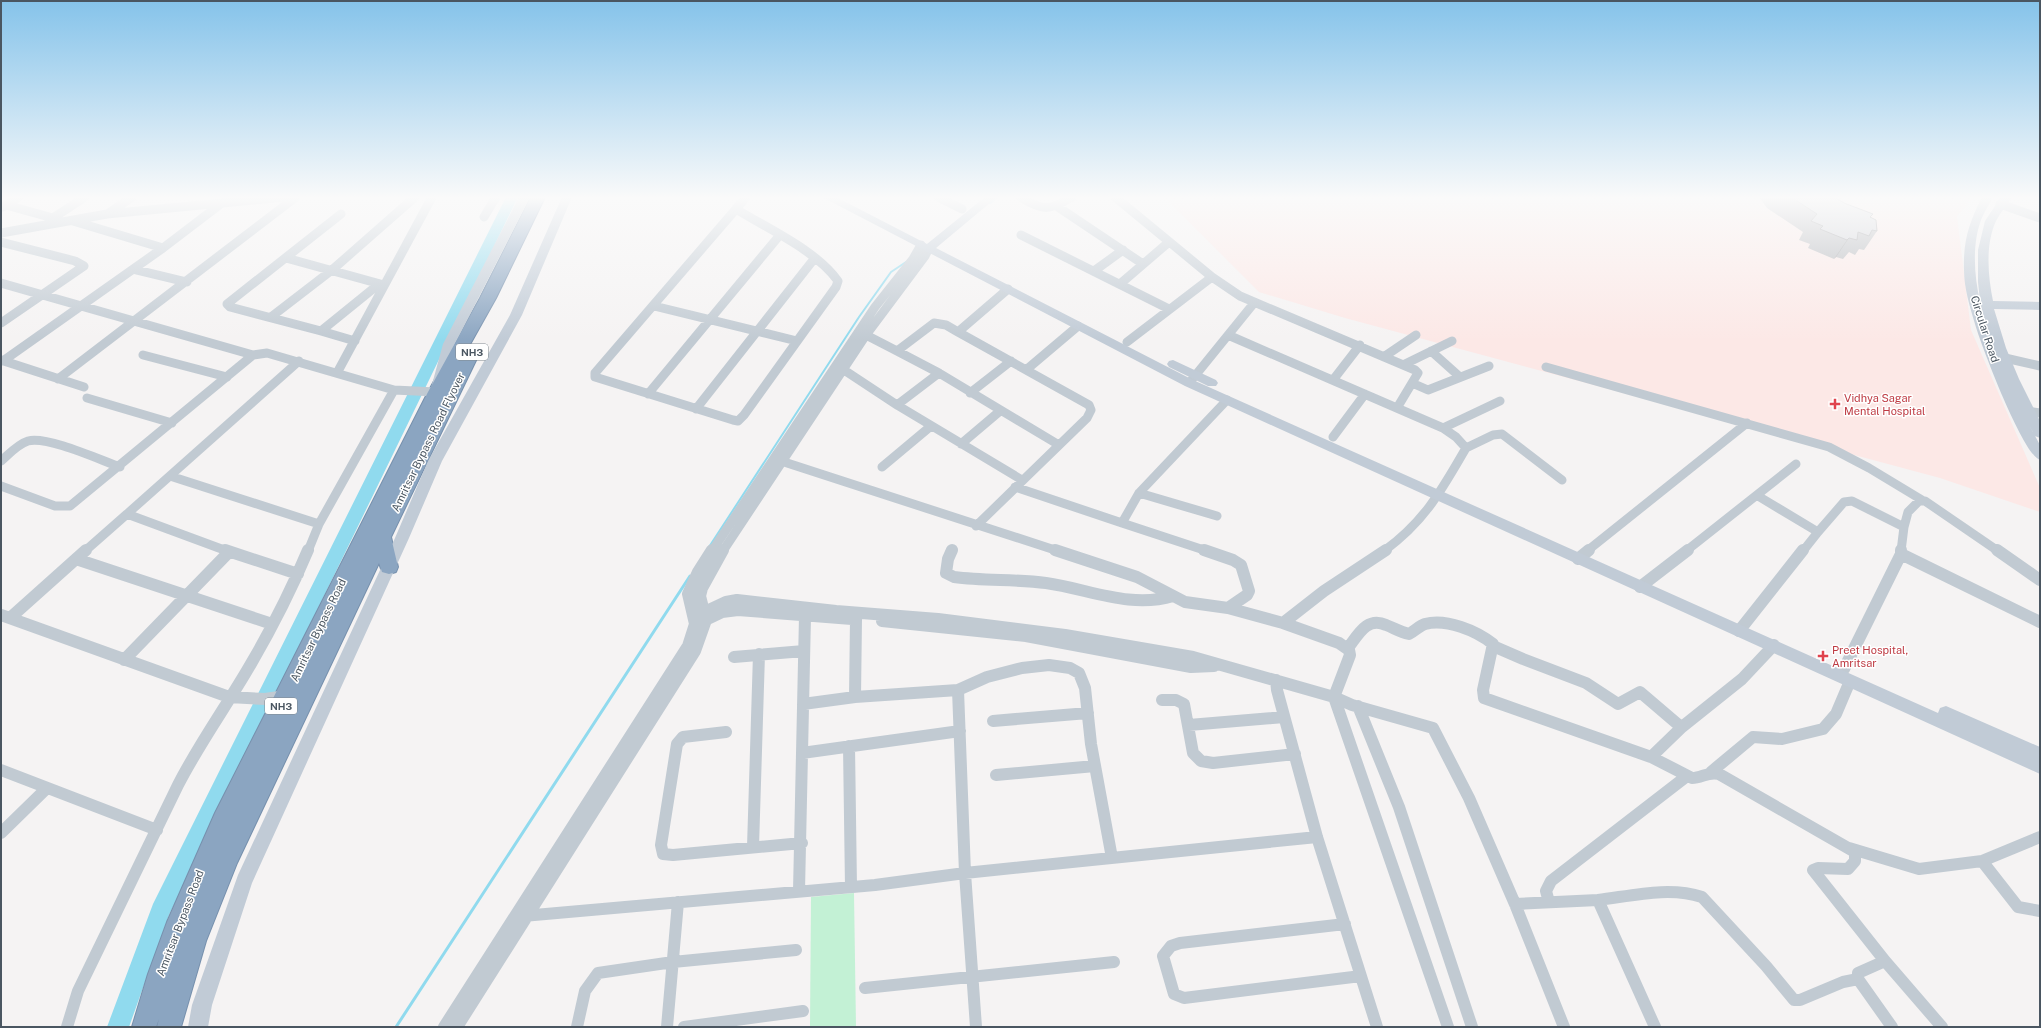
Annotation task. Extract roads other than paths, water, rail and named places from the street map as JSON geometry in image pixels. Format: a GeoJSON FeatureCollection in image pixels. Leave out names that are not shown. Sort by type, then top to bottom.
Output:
{"type":"FeatureCollection","features":[{"type":"Feature","properties":{"kind":"highway","name":"Amritsar Bypass Road Flyover"},"geometry":{"type":"LineString","coordinates":[[429,391],[452,363],[513,245]]}},
{"type":"Feature","properties":{"kind":"highway","name":"Amritsar Bypass Road Flyover"},"geometry":{"type":"LineString","coordinates":[[382,537],[442,411],[529,245]]}},
{"type":"Feature","properties":{"kind":"highway","name":"Amritsar Bypass Road"},"geometry":{"type":"LineString","coordinates":[[144,1027],[165,958],[202,867],[286,696],[429,391]]}},
{"type":"Feature","properties":{"kind":"highway","name":"Amritsar Bypass Road"},"geometry":{"type":"LineString","coordinates":[[169,1027],[189,953],[246,816],[382,537]]}},
{"type":"Feature","properties":{"kind":"highway"},"geometry":{"type":"LineString","coordinates":[[382,537],[389,567]]}},
{"type":"Feature","properties":{"kind":"street"},"geometry":{"type":"LineString","coordinates":[[1,323],[43,296],[81,269],[84,265],[15,245]]}},
{"type":"Feature","properties":{"kind":"street"},"geometry":{"type":"LineString","coordinates":[[153,245],[163,248]]}},
{"type":"Feature","properties":{"kind":"street"},"geometry":{"type":"LineString","coordinates":[[2,360],[80,308],[167,245]]}},
{"type":"Feature","properties":{"kind":"street"},"geometry":{"type":"LineString","coordinates":[[58,379],[234,245]]}},
{"type":"Feature","properties":{"kind":"street"},"geometry":{"type":"LineString","coordinates":[[302,245],[227,304],[230,307],[354,341]]}},
{"type":"Feature","properties":{"kind":"street"},"geometry":{"type":"LineString","coordinates":[[271,317],[332,270],[360,245]]}},
{"type":"Feature","properties":{"kind":"street"},"geometry":{"type":"LineString","coordinates":[[337,373],[382,285],[405,245]]}},
{"type":"Feature","properties":{"kind":"street"},"geometry":{"type":"LineString","coordinates":[[1,283],[80,308],[136,321],[253,355],[267,353],[399,390],[429,391],[440,372],[449,344],[500,245]]}},
{"type":"Feature","properties":{"kind":"street"},"geometry":{"type":"LineString","coordinates":[[198,1027],[202,1005],[244,881],[389,567],[435,461],[516,315],[546,245]]}},
{"type":"Feature","properties":{"kind":"street"},"geometry":{"type":"LineString","coordinates":[[706,245],[594,376],[598,379],[733,420],[742,418],[836,287],[838,281],[833,273],[793,245]]}},
{"type":"Feature","properties":{"kind":"street"},"geometry":{"type":"LineString","coordinates":[[648,394],[773,245]]}},
{"type":"Feature","properties":{"kind":"street"},"geometry":{"type":"LineString","coordinates":[[700,618],[688,594],[698,572],[875,307],[926,245]]}},
{"type":"Feature","properties":{"kind":"street"},"geometry":{"type":"LineString","coordinates":[[444,1027],[522,916],[695,651],[702,636],[700,596],[706,578],[781,461],[844,370],[866,335],[925,256],[927,245]]}},
{"type":"Feature","properties":{"kind":"street"},"geometry":{"type":"LineString","coordinates":[[929,245],[1078,326],[1192,379],[1333,438],[1441,491],[1847,675],[2040,766]]}},
{"type":"Feature","properties":{"kind":"street"},"geometry":{"type":"LineString","coordinates":[[929,245],[1016,283],[1127,342],[1227,400],[1441,491]]}},
{"type":"Feature","properties":{"kind":"street"},"geometry":{"type":"LineString","coordinates":[[1042,245],[1169,309]]}},
{"type":"Feature","properties":{"kind":"street"},"geometry":{"type":"LineString","coordinates":[[1115,245],[1143,264]]}},
{"type":"Feature","properties":{"kind":"street"},"geometry":{"type":"LineString","coordinates":[[1120,284],[1165,245]]}},
{"type":"Feature","properties":{"kind":"street"},"geometry":{"type":"LineString","coordinates":[[1173,245],[1212,277],[1254,303],[1360,345],[1405,364],[1418,372],[1397,408]]}},
{"type":"Feature","properties":{"kind":"street","name":"Circular Road"},"geometry":{"type":"LineString","coordinates":[[1971,245],[1968,267],[1975,305],[1996,366],[2032,443],[2040,455]]}},
{"type":"Feature","properties":{"kind":"street","name":"Circular Road"},"geometry":{"type":"LineString","coordinates":[[1984,245],[1982,276],[1988,305],[2004,358],[2027,411],[2040,433]]}},
{"type":"Feature","properties":{"kind":"street"},"geometry":{"type":"LineString","coordinates":[[1094,271],[1122,250]]}},
{"type":"Feature","properties":{"kind":"street"},"geometry":{"type":"LineString","coordinates":[[286,258],[382,285]]}},
{"type":"Feature","properties":{"kind":"street"},"geometry":{"type":"LineString","coordinates":[[696,409],[814,259]]}},
{"type":"Feature","properties":{"kind":"street"},"geometry":{"type":"LineString","coordinates":[[133,269],[187,282]]}},
{"type":"Feature","properties":{"kind":"street"},"geometry":{"type":"LineString","coordinates":[[1127,342],[1212,277]]}},
{"type":"Feature","properties":{"kind":"street"},"geometry":{"type":"LineString","coordinates":[[321,331],[382,285]]}},
{"type":"Feature","properties":{"kind":"street"},"geometry":{"type":"LineString","coordinates":[[958,332],[1008,288]]}},
{"type":"Feature","properties":{"kind":"street"},"geometry":{"type":"LineString","coordinates":[[1192,379],[1254,303]]}},
{"type":"Feature","properties":{"kind":"street"},"geometry":{"type":"LineString","coordinates":[[1975,305],[2040,306]]}},
{"type":"Feature","properties":{"kind":"street"},"geometry":{"type":"LineString","coordinates":[[654,306],[797,342]]}},
{"type":"Feature","properties":{"kind":"street"},"geometry":{"type":"LineString","coordinates":[[897,351],[934,323],[946,325],[1011,361],[1090,408],[1091,412],[1087,418],[976,526]]}},
{"type":"Feature","properties":{"kind":"street"},"geometry":{"type":"LineString","coordinates":[[1026,370],[1078,326]]}},
{"type":"Feature","properties":{"kind":"street"},"geometry":{"type":"LineString","coordinates":[[866,335],[938,373],[1059,445]]}},
{"type":"Feature","properties":{"kind":"street"},"geometry":{"type":"LineString","coordinates":[[1228,335],[1443,428],[1456,437],[1466,448]]}},
{"type":"Feature","properties":{"kind":"street"},"geometry":{"type":"LineString","coordinates":[[1385,356],[1416,335]]}},
{"type":"Feature","properties":{"kind":"street"},"geometry":{"type":"LineString","coordinates":[[1405,364],[1452,341]]}},
{"type":"Feature","properties":{"kind":"street"},"geometry":{"type":"LineString","coordinates":[[1333,380],[1360,345]]}},
{"type":"Feature","properties":{"kind":"street"},"geometry":{"type":"LineString","coordinates":[[1431,351],[1460,377]]}},
{"type":"Feature","properties":{"kind":"street"},"geometry":{"type":"LineString","coordinates":[[142,355],[227,377]]}},
{"type":"Feature","properties":{"kind":"street"},"geometry":{"type":"LineString","coordinates":[[1,486],[54,506],[64,507],[77,502],[253,355]]}},
{"type":"Feature","properties":{"kind":"street"},"geometry":{"type":"LineString","coordinates":[[2004,358],[2040,366]]}},
{"type":"Feature","properties":{"kind":"street"},"geometry":{"type":"LineString","coordinates":[[2,360],[84,387]]}},
{"type":"Feature","properties":{"kind":"street"},"geometry":{"type":"LineString","coordinates":[[5,617],[76,559],[299,361]]}},
{"type":"Feature","properties":{"kind":"street"},"geometry":{"type":"LineString","coordinates":[[970,393],[1011,361]]}},
{"type":"Feature","properties":{"kind":"street"},"geometry":{"type":"LineString","coordinates":[[1412,383],[1428,390],[1489,366]]}},
{"type":"Feature","properties":{"kind":"street"},"geometry":{"type":"LineString","coordinates":[[1546,367],[1829,447],[1869,468],[1922,500],[2040,580]]}},
{"type":"Feature","properties":{"kind":"street"},"geometry":{"type":"LineString","coordinates":[[844,370],[897,405],[1022,480]]}},
{"type":"Feature","properties":{"kind":"street"},"geometry":{"type":"LineString","coordinates":[[897,405],[938,373]]}},
{"type":"Feature","properties":{"kind":"street"},"geometry":{"type":"LineString","coordinates":[[68,1027],[76,997],[90,964],[195,752],[235,698],[298,574],[319,524],[399,390]]}},
{"type":"Feature","properties":{"kind":"street"},"geometry":{"type":"LineString","coordinates":[[1333,438],[1365,394]]}},
{"type":"Feature","properties":{"kind":"street"},"geometry":{"type":"LineString","coordinates":[[87,398],[172,423]]}},
{"type":"Feature","properties":{"kind":"street"},"geometry":{"type":"LineString","coordinates":[[1122,523],[1139,493],[1227,400]]}},
{"type":"Feature","properties":{"kind":"street"},"geometry":{"type":"LineString","coordinates":[[1443,428],[1500,401]]}},
{"type":"Feature","properties":{"kind":"street"},"geometry":{"type":"LineString","coordinates":[[961,444],[1000,411]]}},
{"type":"Feature","properties":{"kind":"street"},"geometry":{"type":"LineString","coordinates":[[2027,411],[2040,413]]}},
{"type":"Feature","properties":{"kind":"street"},"geometry":{"type":"LineString","coordinates":[[1582,556],[1747,423]]}},
{"type":"Feature","properties":{"kind":"street"},"geometry":{"type":"LineString","coordinates":[[882,468],[931,426]]}},
{"type":"Feature","properties":{"kind":"street"},"geometry":{"type":"LineString","coordinates":[[1283,623],[1322,592],[1378,557],[1397,542],[1425,514],[1441,491],[1466,448],[1493,435],[1502,434],[1562,480]]}},
{"type":"Feature","properties":{"kind":"street"},"geometry":{"type":"LineString","coordinates":[[1,461],[22,444],[30,441],[43,440],[120,467]]}},
{"type":"Feature","properties":{"kind":"street"},"geometry":{"type":"LineString","coordinates":[[781,461],[976,526],[1137,577],[1191,604],[1228,608],[1283,623],[1339,643],[1348,648],[1350,655],[1334,697],[1448,1027]]}},
{"type":"Feature","properties":{"kind":"street"},"geometry":{"type":"LineString","coordinates":[[1644,584],[1758,496],[1796,464]]}},
{"type":"Feature","properties":{"kind":"street"},"geometry":{"type":"LineString","coordinates":[[170,476],[319,524]]}},
{"type":"Feature","properties":{"kind":"street"},"geometry":{"type":"LineString","coordinates":[[1015,487],[1239,563],[1249,591],[1247,595],[1228,608]]}},
{"type":"Feature","properties":{"kind":"street"},"geometry":{"type":"LineString","coordinates":[[1139,493],[1217,516]]}},
{"type":"Feature","properties":{"kind":"street"},"geometry":{"type":"LineString","coordinates":[[1758,496],[1818,532]]}},
{"type":"Feature","properties":{"kind":"street"},"geometry":{"type":"LineString","coordinates":[[1742,628],[1818,532],[1846,500],[1852,501],[1904,527]]}},
{"type":"Feature","properties":{"kind":"street"},"geometry":{"type":"LineString","coordinates":[[1493,646],[1486,669],[1482,690],[1484,698],[1651,757],[1695,779],[1711,772],[1753,738],[1782,739],[1823,728],[1836,714],[1847,675],[1901,554],[1905,515],[1922,500]]}},
{"type":"Feature","properties":{"kind":"street"},"geometry":{"type":"LineString","coordinates":[[127,514],[229,552],[298,574]]}},
{"type":"Feature","properties":{"kind":"street"},"geometry":{"type":"LineString","coordinates":[[952,550],[948,559],[946,573],[954,577],[1049,584],[1117,599],[1153,601],[1166,599],[1173,596]]}},
{"type":"Feature","properties":{"kind":"street"},"geometry":{"type":"LineString","coordinates":[[124,660],[184,596],[229,552]]}},
{"type":"Feature","properties":{"kind":"street"},"geometry":{"type":"LineString","coordinates":[[1901,554],[2040,622]]}},
{"type":"Feature","properties":{"kind":"street"},"geometry":{"type":"LineString","coordinates":[[76,559],[272,624]]}},
{"type":"Feature","properties":{"kind":"street"},"geometry":{"type":"LineString","coordinates":[[700,618],[726,602],[737,600],[836,611],[938,618],[1065,634],[1193,657],[1220,666],[1334,697],[1358,706],[1433,728],[1470,798],[1515,904],[1564,1027]]}},
{"type":"Feature","properties":{"kind":"street"},"geometry":{"type":"LineString","coordinates":[[700,618],[722,612],[738,610],[856,619],[1026,636],[1191,667],[1220,666]]}},
{"type":"Feature","properties":{"kind":"street"},"geometry":{"type":"LineString","coordinates":[[800,891],[805,616]]}},
{"type":"Feature","properties":{"kind":"street"},"geometry":{"type":"LineString","coordinates":[[5,617],[235,698],[265,699],[286,696]]}},
{"type":"Feature","properties":{"kind":"street"},"geometry":{"type":"LineString","coordinates":[[855,697],[856,619]]}},
{"type":"Feature","properties":{"kind":"street"},"geometry":{"type":"LineString","coordinates":[[1348,648],[1367,624],[1376,621],[1398,632],[1409,634],[1423,624],[1445,622],[1486,638],[1493,644],[1493,646],[1527,661],[1573,675],[1604,691],[1618,704],[1640,692],[1681,727]]}},
{"type":"Feature","properties":{"kind":"street"},"geometry":{"type":"LineString","coordinates":[[1742,628],[1774,645],[2040,755]]}},
{"type":"Feature","properties":{"kind":"street"},"geometry":{"type":"LineString","coordinates":[[1651,757],[1681,727],[1738,681],[1774,645]]}},
{"type":"Feature","properties":{"kind":"street"},"geometry":{"type":"LineString","coordinates":[[734,657],[804,651]]}},
{"type":"Feature","properties":{"kind":"street"},"geometry":{"type":"LineString","coordinates":[[753,847],[759,654]]}},
{"type":"Feature","properties":{"kind":"street"},"geometry":{"type":"LineString","coordinates":[[803,704],[855,697],[958,690],[1004,672],[1049,665],[1063,666],[1079,673],[1086,688],[1090,744],[1112,858]]}},
{"type":"Feature","properties":{"kind":"street"},"geometry":{"type":"LineString","coordinates":[[1276,680],[1284,717],[1317,837],[1377,1027]]}},
{"type":"Feature","properties":{"kind":"street"},"geometry":{"type":"LineString","coordinates":[[958,690],[965,873],[971,978],[976,1027]]}},
{"type":"Feature","properties":{"kind":"street"},"geometry":{"type":"LineString","coordinates":[[1162,700],[1174,699],[1183,702],[1195,756],[1208,763],[1295,754]]}},
{"type":"Feature","properties":{"kind":"street"},"geometry":{"type":"LineString","coordinates":[[1358,706],[1399,807],[1472,1027]]}},
{"type":"Feature","properties":{"kind":"street"},"geometry":{"type":"LineString","coordinates":[[993,721],[1088,713]]}},
{"type":"Feature","properties":{"kind":"street"},"geometry":{"type":"LineString","coordinates":[[1189,725],[1284,717]]}},
{"type":"Feature","properties":{"kind":"street"},"geometry":{"type":"LineString","coordinates":[[802,753],[960,731]]}},
{"type":"Feature","properties":{"kind":"street"},"geometry":{"type":"LineString","coordinates":[[726,732],[683,737],[677,744],[661,850],[664,854],[673,855],[802,843]]}},
{"type":"Feature","properties":{"kind":"street"},"geometry":{"type":"LineString","coordinates":[[850,746],[851,887]]}},
{"type":"Feature","properties":{"kind":"street"},"geometry":{"type":"LineString","coordinates":[[996,775],[1095,766]]}},
{"type":"Feature","properties":{"kind":"street"},"geometry":{"type":"LineString","coordinates":[[1,770],[157,830]]}},
{"type":"Feature","properties":{"kind":"street"},"geometry":{"type":"LineString","coordinates":[[1711,772],[1719,774],[1855,852],[1856,858],[1848,869],[1815,868],[1813,870],[1814,873],[1885,961],[1942,1027]]}},
{"type":"Feature","properties":{"kind":"street"},"geometry":{"type":"LineString","coordinates":[[1549,902],[1546,888],[1551,881],[1687,776]]}},
{"type":"Feature","properties":{"kind":"street"},"geometry":{"type":"LineString","coordinates":[[1,833],[47,788]]}},
{"type":"Feature","properties":{"kind":"street"},"geometry":{"type":"LineString","coordinates":[[522,916],[851,887],[965,873],[1317,837]]}},
{"type":"Feature","properties":{"kind":"street"},"geometry":{"type":"LineString","coordinates":[[1849,848],[1919,870],[1982,861],[2040,837]]}},
{"type":"Feature","properties":{"kind":"street"},"geometry":{"type":"LineString","coordinates":[[1982,861],[2018,907],[2040,911]]}},
{"type":"Feature","properties":{"kind":"street"},"geometry":{"type":"LineString","coordinates":[[1515,904],[1598,900],[1682,892],[1697,894],[1702,897],[1739,936],[1794,1000],[1800,1000],[1843,982],[1858,979]]}},
{"type":"Feature","properties":{"kind":"street"},"geometry":{"type":"LineString","coordinates":[[1598,900],[1655,1027]]}},
{"type":"Feature","properties":{"kind":"street"},"geometry":{"type":"LineString","coordinates":[[667,1027],[678,902]]}},
{"type":"Feature","properties":{"kind":"street"},"geometry":{"type":"LineString","coordinates":[[457,1027],[522,916]]}},
{"type":"Feature","properties":{"kind":"street"},"geometry":{"type":"LineString","coordinates":[[1345,924],[1171,946],[1164,956],[1170,984],[1174,994],[1184,998],[1361,976]]}},
{"type":"Feature","properties":{"kind":"street"},"geometry":{"type":"LineString","coordinates":[[577,1027],[584,991],[591,978],[598,973],[673,962],[796,950]]}},
{"type":"Feature","properties":{"kind":"street"},"geometry":{"type":"LineString","coordinates":[[1885,961],[1862,970],[1858,973],[1858,979],[1892,1027]]}},
{"type":"Feature","properties":{"kind":"street"},"geometry":{"type":"LineString","coordinates":[[865,988],[1114,962]]}},
{"type":"Feature","properties":{"kind":"street"},"geometry":{"type":"LineString","coordinates":[[684,1027],[803,1011]]}},
{"type":"Feature","properties":{"kind":"waterway"},"geometry":{"type":"LineString","coordinates":[[118,1027],[160,911],[488,245]]}},
{"type":"Feature","properties":{"kind":"waterway"},"geometry":{"type":"LineString","coordinates":[[709,547],[859,317],[891,272],[906,262]]}},
{"type":"Feature","properties":{"kind":"waterway"},"geometry":{"type":"LineString","coordinates":[[396,1027],[690,576]]}},
{"type":"Feature","properties":{"kind":"place","name":"Vidhya Sagar Mental Hospital"},"geometry":{"type":"Point","coordinates":[1835,404]}},
{"type":"Feature","properties":{"kind":"place","name":"Preet Hospital, Amritsar"},"geometry":{"type":"Point","coordinates":[1823,656]}}]}
